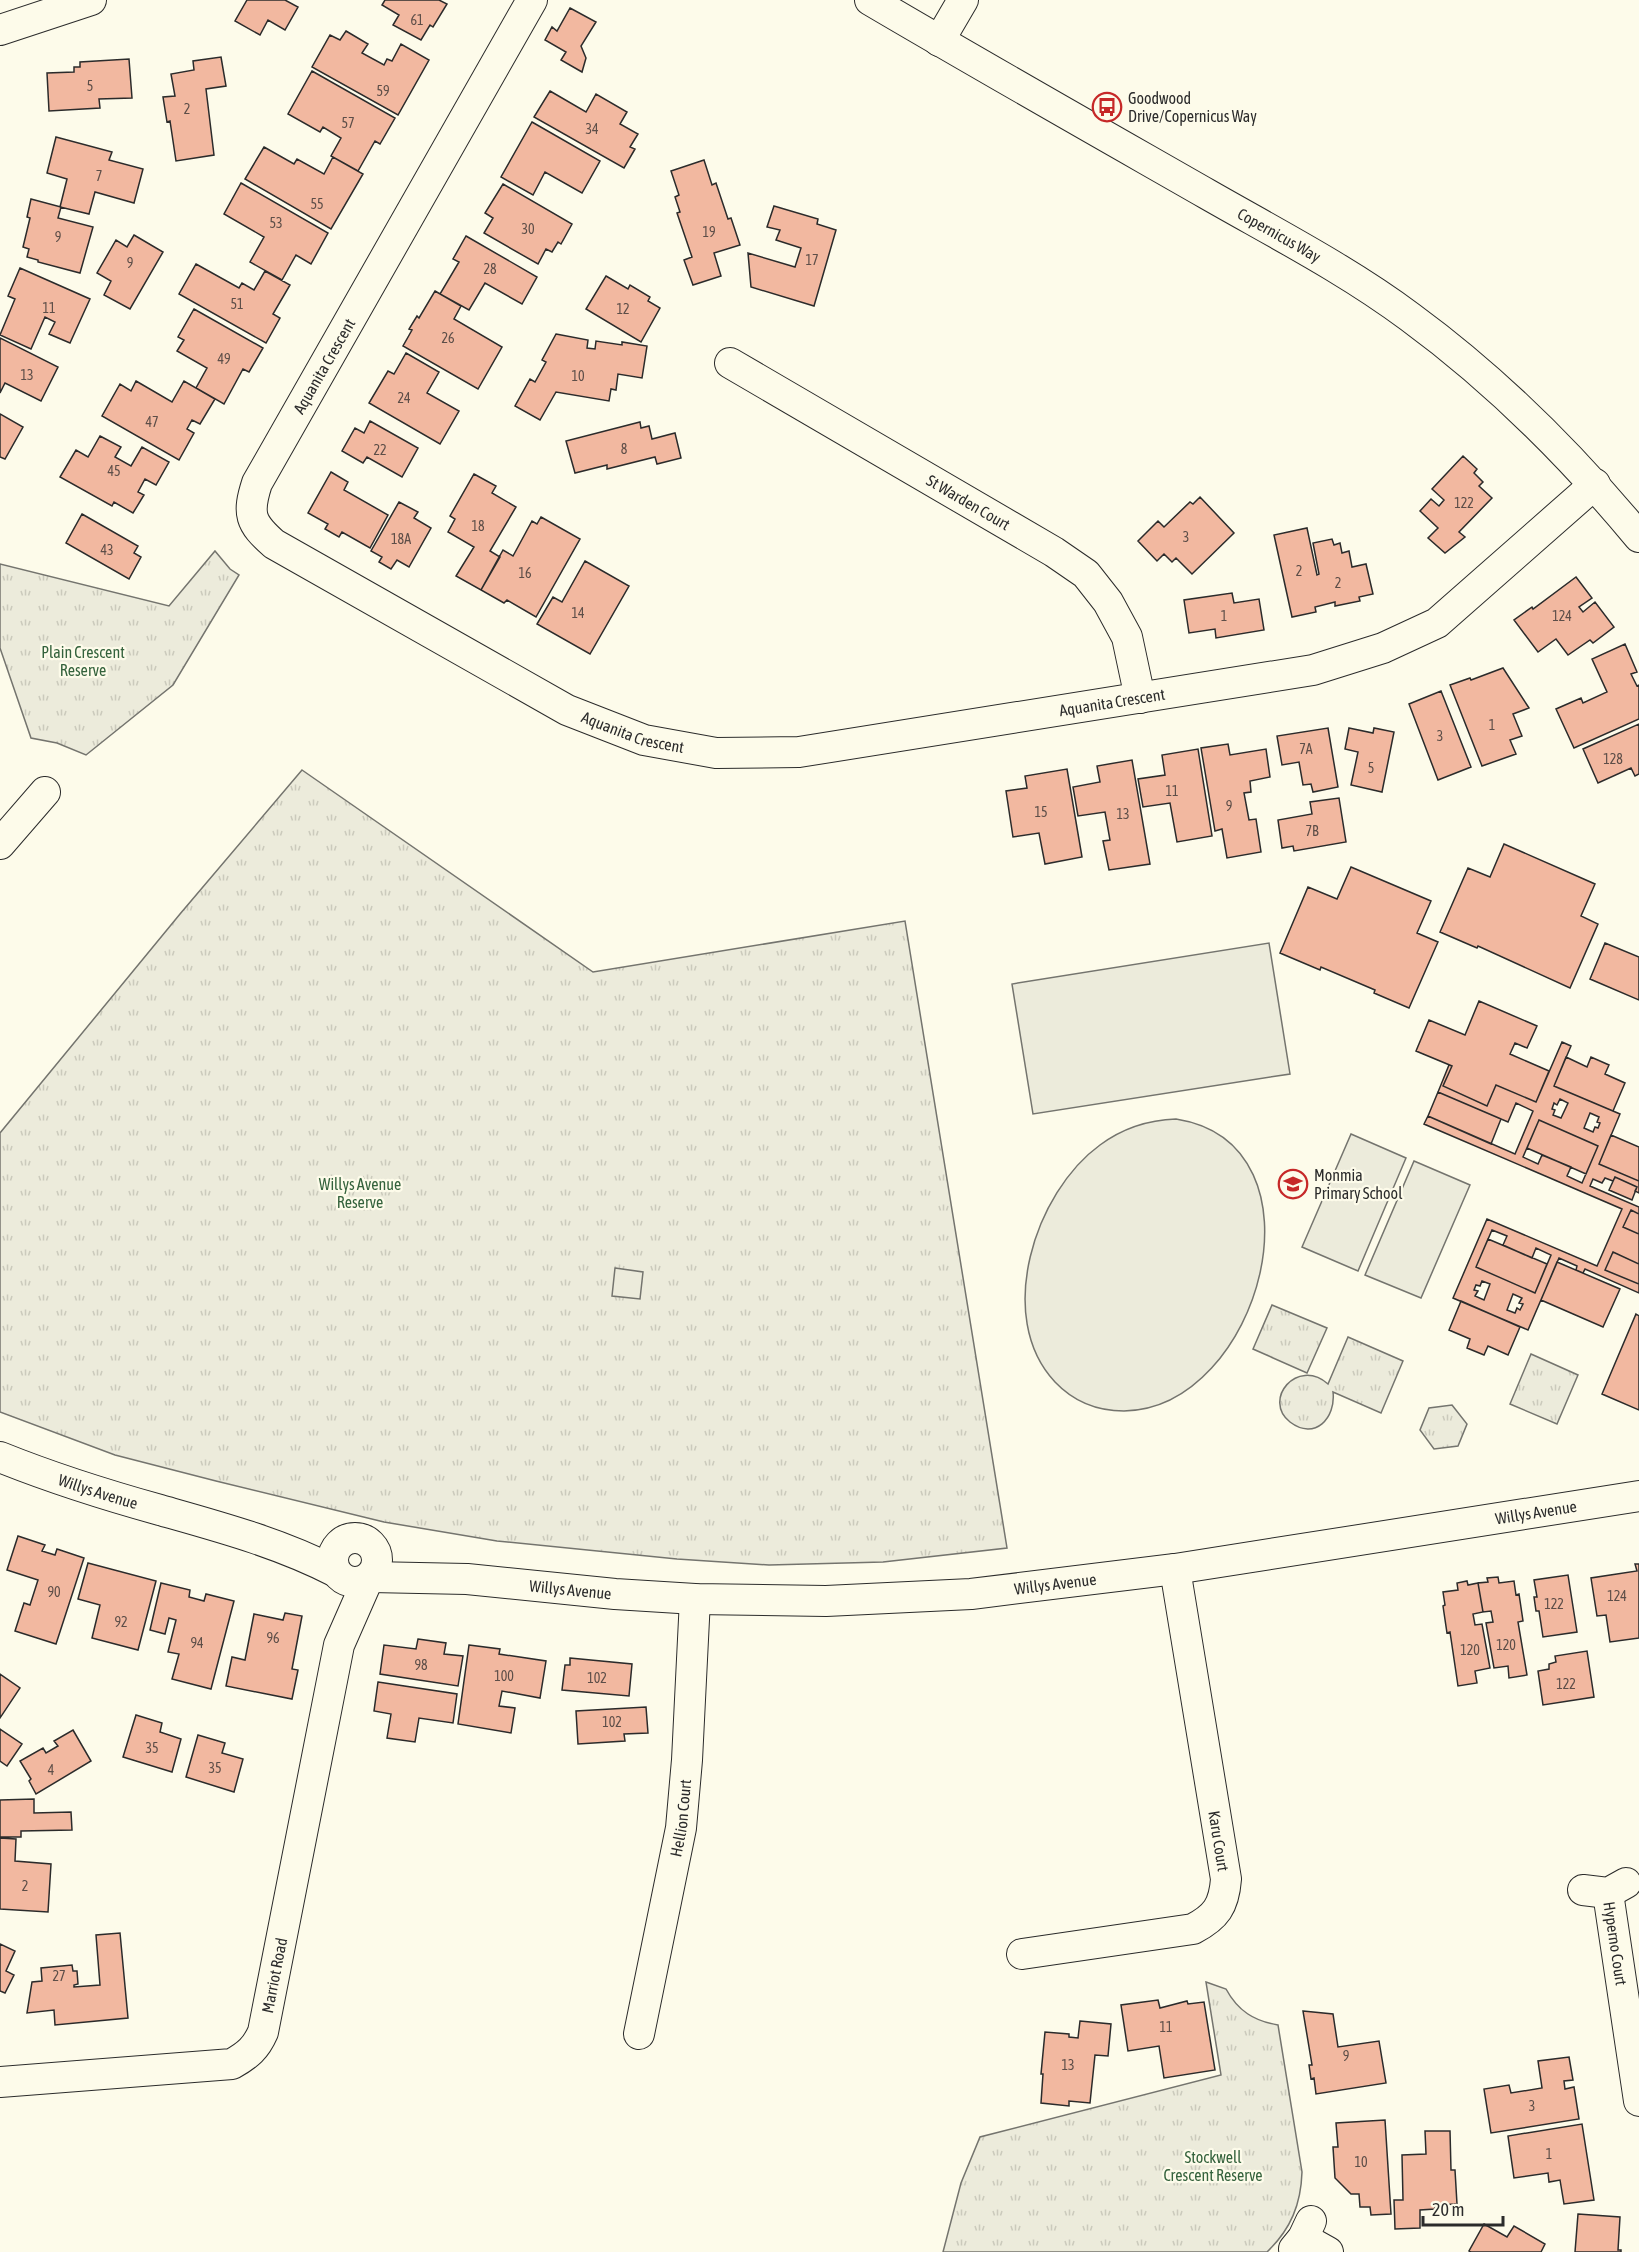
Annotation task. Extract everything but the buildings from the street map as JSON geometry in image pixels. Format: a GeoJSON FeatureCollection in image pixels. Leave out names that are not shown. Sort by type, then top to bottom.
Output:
{"type":"FeatureCollection","features":[{"type":"Feature","properties":{"kind":"street"},"geometry":{"type":"LineString","coordinates":[[0,30],[91,0]]}},
{"type":"Feature","properties":{"kind":"street","name":"Aquanita Crescent"},"geometry":{"type":"LineString","coordinates":[[532,0],[257,483],[250,504],[252,519],[260,531],[274,544],[567,710],[644,740],[716,753],[799,752],[1313,670],[1383,648],[1437,623],[1594,483]]}},
{"type":"Feature","properties":{"kind":"street","name":"Copernicus Way"},"geometry":{"type":"LineString","coordinates":[[870,0],[1278,235],[1360,283],[1410,316],[1488,379],[1547,434],[1594,483],[1639,537]]}},
{"type":"Feature","properties":{"kind":"street"},"geometry":{"type":"LineString","coordinates":[[939,41],[963,0]]}},
{"type":"Feature","properties":{"kind":"street","name":"St Warden Court"},"geometry":{"type":"LineString","coordinates":[[730,363],[1054,552],[1086,574],[1108,602],[1127,637],[1140,698]]}},
{"type":"Feature","properties":{"kind":"street"},"geometry":{"type":"LineString","coordinates":[[0,844],[45,792]]}},
{"type":"Feature","properties":{"kind":"street","name":"Willys Avenue"},"geometry":{"type":"LineString","coordinates":[[0,1457],[73,1483],[232,1529],[336,1573]]}},
{"type":"Feature","properties":{"kind":"street","name":"Willys Avenue"},"geometry":{"type":"LineString","coordinates":[[369,1578],[467,1579],[615,1594],[695,1599],[826,1601],[959,1595],[1175,1569],[1639,1496]]}},
{"type":"Feature","properties":{"kind":"street","name":"Willys Avenue"},"geometry":{"type":"LineString","coordinates":[[232,1529],[317,1542],[356,1543],[467,1579]]}},
{"type":"Feature","properties":{"kind":"street"},"geometry":{"type":"LineString","coordinates":[[356,1543],[377,1557],[375,1571],[362,1582],[348,1582],[336,1573],[332,1559],[337,1546],[356,1543]]}},
{"type":"Feature","properties":{"kind":"street","name":"Karu Court"},"geometry":{"type":"LineString","coordinates":[[1022,1954],[1193,1929],[1210,1920],[1221,1905],[1226,1880],[1175,1569]]}},
{"type":"Feature","properties":{"kind":"street","name":"Marriot Road"},"geometry":{"type":"LineString","coordinates":[[336,1573],[339,1645]]}},
{"type":"Feature","properties":{"kind":"street","name":"Marriot Road"},"geometry":{"type":"LineString","coordinates":[[0,2082],[232,2064],[248,2055],[257,2046],[263,2032],[339,1645],[369,1578]]}},
{"type":"Feature","properties":{"kind":"street","name":"Hellion Court"},"geometry":{"type":"LineString","coordinates":[[639,2034],[681,1828],[687,1760],[695,1599]]}},
{"type":"Feature","properties":{"kind":"street","name":"Hyperno Court"},"geometry":{"type":"LineString","coordinates":[[1605,1889],[1639,2101]]}},
{"type":"Feature","properties":{"kind":"street"},"geometry":{"type":"LineString","coordinates":[[1302,2236],[1328,2252]]}},
{"type":"Feature","properties":{"kind":"green space","name":"Plain Crescent Reserve"},"geometry":{"type":"Polygon","coordinates":[[[215,551],[230,569],[239,575],[173,685],[86,755],[57,743],[31,738],[0,648],[0,564],[169,606],[215,551]]]}},
{"type":"Feature","properties":{"kind":"green space","name":"Willys Avenue Reserve"},"geometry":{"type":"Polygon","coordinates":[[[302,770],[593,972],[905,921],[1007,1548],[883,1562],[769,1565],[677,1559],[497,1541],[384,1522],[115,1455],[0,1412],[0,1133],[302,770]]]}},
{"type":"Feature","properties":{"kind":"green space"},"geometry":{"type":"Polygon","coordinates":[[[1269,943],[1290,1074],[1033,1114],[1012,984],[1269,943]]]}},
{"type":"Feature","properties":{"kind":"green space"},"geometry":{"type":"Polygon","coordinates":[[[1176,1119],[1224,1139],[1253,1175],[1264,1222],[1260,1274],[1242,1324],[1212,1368],[1172,1399],[1124,1411],[1095,1407],[1078,1400],[1062,1389],[1037,1355],[1027,1324],[1025,1291],[1030,1257],[1041,1224],[1057,1193],[1077,1166],[1100,1145],[1118,1134],[1145,1123],[1176,1119]]]}},
{"type":"Feature","properties":{"kind":"green space"},"geometry":{"type":"Polygon","coordinates":[[[1351,1134],[1406,1158],[1358,1271],[1302,1247],[1351,1134]]]}},
{"type":"Feature","properties":{"kind":"green space"},"geometry":{"type":"Polygon","coordinates":[[[1414,1161],[1470,1185],[1421,1298],[1365,1275],[1414,1161]]]}},
{"type":"Feature","properties":{"kind":"green space"},"geometry":{"type":"Polygon","coordinates":[[[615,1268],[643,1272],[640,1299],[612,1296],[615,1268]]]}},
{"type":"Feature","properties":{"kind":"green space"},"geometry":{"type":"Polygon","coordinates":[[[1272,1305],[1327,1328],[1307,1373],[1253,1349],[1272,1305]]]}},
{"type":"Feature","properties":{"kind":"green space"},"geometry":{"type":"Polygon","coordinates":[[[1348,1337],[1403,1361],[1381,1413],[1333,1392],[1331,1410],[1322,1424],[1308,1429],[1290,1422],[1282,1413],[1280,1403],[1287,1385],[1295,1378],[1305,1375],[1316,1377],[1328,1384],[1348,1337]]]}},
{"type":"Feature","properties":{"kind":"green space"},"geometry":{"type":"Polygon","coordinates":[[[1531,1354],[1578,1375],[1557,1424],[1510,1404],[1531,1354]]]}},
{"type":"Feature","properties":{"kind":"green space"},"geometry":{"type":"Polygon","coordinates":[[[1452,1405],[1467,1424],[1458,1446],[1434,1449],[1420,1430],[1429,1408],[1452,1405]]]}},
{"type":"Feature","properties":{"kind":"green space","name":"Stockwell Crescent Reserve"},"geometry":{"type":"Polygon","coordinates":[[[1206,1982],[1226,1989],[1241,2009],[1254,2018],[1278,2025],[1302,2172],[1297,2205],[1293,2215],[1282,2234],[1267,2252],[943,2252],[961,2183],[980,2137],[1221,2075],[1206,1982]]]}},
{"type":"Feature","properties":{"kind":"place","name":"Goodwood Drive/Copernicus Way"},"geometry":{"type":"Point","coordinates":[1107,107]}},
{"type":"Feature","properties":{"kind":"place","name":"Monmia Primary School"},"geometry":{"type":"Point","coordinates":[1293,1184]}}]}
